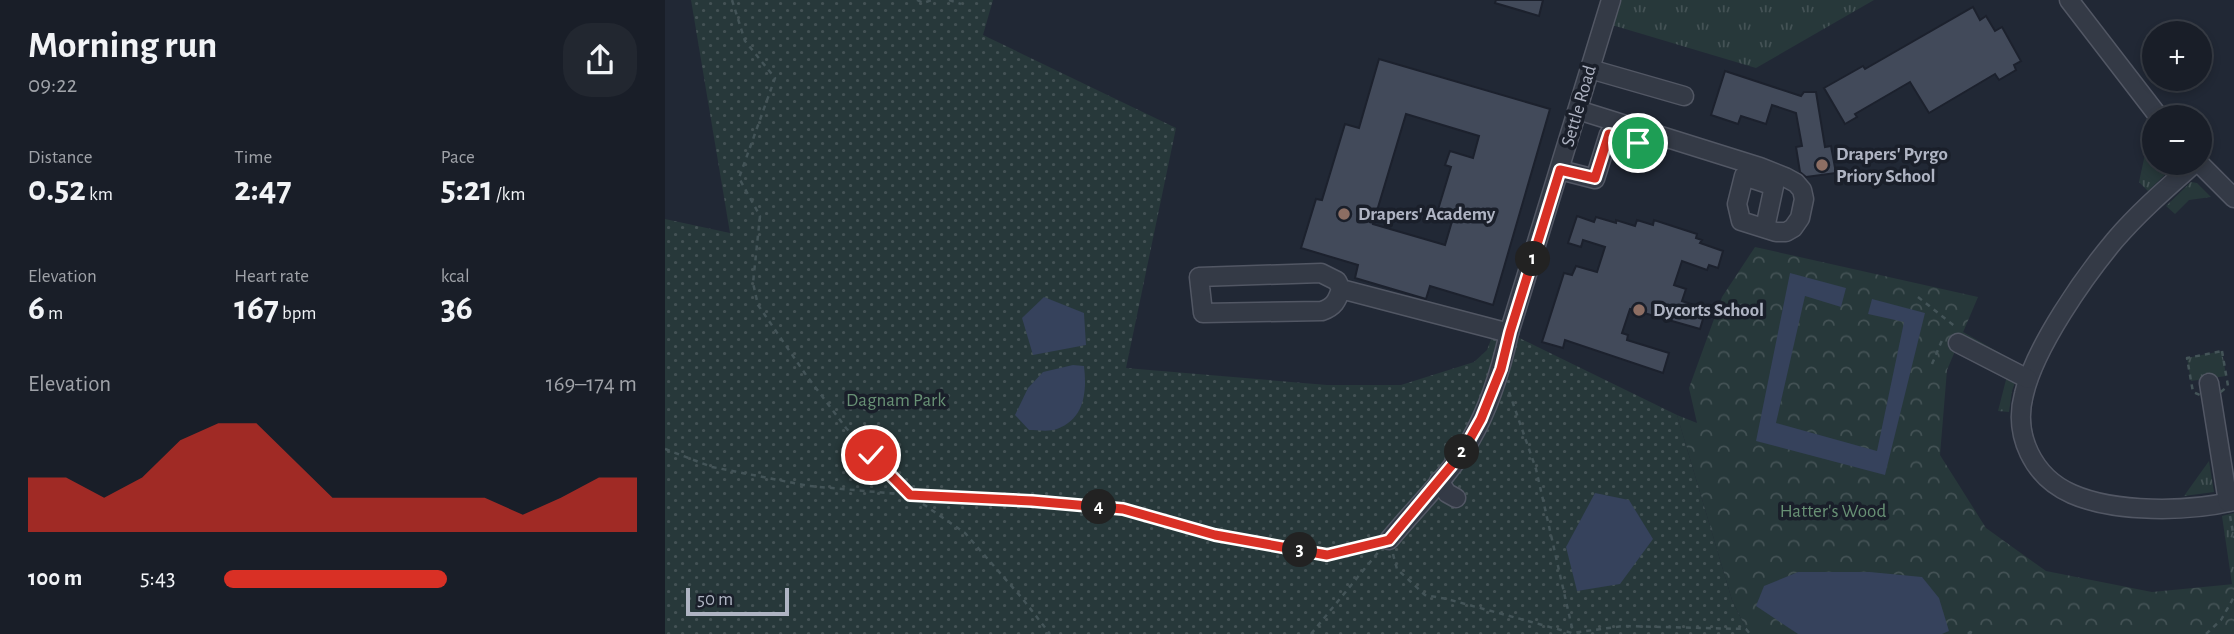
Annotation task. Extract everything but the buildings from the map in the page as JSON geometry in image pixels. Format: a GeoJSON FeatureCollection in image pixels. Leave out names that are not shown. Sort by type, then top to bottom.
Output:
{"type":"FeatureCollection","features":[{"type":"Feature","properties":{"kind":"street","name":"Settle Road"},"geometry":{"type":"LineString","coordinates":[[1389,540],[1471,438],[1501,369],[1611,0]]}},
{"type":"Feature","properties":{"kind":"street"},"geometry":{"type":"LineString","coordinates":[[2069,0],[2150,105]]}},
{"type":"Feature","properties":{"kind":"street"},"geometry":{"type":"LineString","coordinates":[[1590,69],[1684,96]]}},
{"type":"Feature","properties":{"kind":"street"},"geometry":{"type":"LineString","coordinates":[[1578,110],[1760,167],[1796,183],[1803,190],[1800,218],[1793,228],[1786,232],[1776,232],[1741,221],[1737,204],[1745,176],[1774,186],[1765,228]]}},
{"type":"Feature","properties":{"kind":"street"},"geometry":{"type":"LineString","coordinates":[[1560,170],[1595,178],[1609,134],[1638,143]]}},
{"type":"Feature","properties":{"kind":"street"},"geometry":{"type":"LineString","coordinates":[[2184,175],[2140,214],[2099,261],[2069,304],[2028,379],[2020,425],[2033,463],[2063,490],[2086,500],[2147,508],[2231,502],[2209,383]]}},
{"type":"Feature","properties":{"kind":"street"},"geometry":{"type":"LineString","coordinates":[[2210,175],[2234,198]]}},
{"type":"Feature","properties":{"kind":"street"},"geometry":{"type":"LineString","coordinates":[[1341,289],[1331,308],[1322,311],[1203,313],[1199,277],[1321,273],[1337,281],[1341,289],[1510,332]]}},
{"type":"Feature","properties":{"kind":"street"},"geometry":{"type":"LineString","coordinates":[[1961,338],[2028,379]]}},
{"type":"Feature","properties":{"kind":"street"},"geometry":{"type":"LineString","coordinates":[[1439,481],[1447,492],[1456,498]]}},
{"type":"Feature","properties":{"kind":"path"},"geometry":{"type":"LineString","coordinates":[[733,0],[745,41],[775,78],[739,178],[760,216],[753,283],[758,305],[846,428],[910,495],[965,533],[1023,598],[1050,634]]}},
{"type":"Feature","properties":{"kind":"path"},"geometry":{"type":"LineString","coordinates":[[917,0],[923,4],[932,0]]}},
{"type":"Feature","properties":{"kind":"path"},"geometry":{"type":"LineString","coordinates":[[949,0],[961,4]]}},
{"type":"Feature","properties":{"kind":"path"},"geometry":{"type":"LineString","coordinates":[[1918,297],[1961,338]]}},
{"type":"Feature","properties":{"kind":"path"},"geometry":{"type":"LineString","coordinates":[[1501,369],[1536,468],[1574,634]]}},
{"type":"Feature","properties":{"kind":"path"},"geometry":{"type":"LineString","coordinates":[[665,450],[712,467],[809,486],[1123,509],[1215,535],[1327,555],[1389,540]]}},
{"type":"Feature","properties":{"kind":"path"},"geometry":{"type":"LineString","coordinates":[[2231,502],[2234,538]]}},
{"type":"Feature","properties":{"kind":"path"},"geometry":{"type":"LineString","coordinates":[[1311,634],[1389,540]]}},
{"type":"Feature","properties":{"kind":"path"},"geometry":{"type":"LineString","coordinates":[[1389,540],[1397,569],[1425,595],[1571,633],[1610,627],[1658,626],[1746,629],[1750,634]]}},
{"type":"Feature","properties":{"kind":"path"},"geometry":{"type":"LineString","coordinates":[[2206,634],[2221,620],[2234,597]]}},
{"type":"Feature","properties":{"kind":"path"},"geometry":{"type":"LineString","coordinates":[[1968,634],[1975,634]]}},
{"type":"Feature","properties":{"kind":"green space","name":"Dagnam Park"},"geometry":{"type":"Polygon","coordinates":[[[691,0],[993,0],[983,35],[1176,128],[1126,368],[1327,385],[1401,385],[1474,362],[1487,350],[1495,329],[1509,333],[1677,415],[1732,600],[1746,629],[1743,634],[665,634],[665,219],[730,233],[691,0]]]}},
{"type":"Feature","properties":{"kind":"green space"},"geometry":{"type":"Polygon","coordinates":[[[1620,0],[1874,0],[1756,68],[1612,25],[1620,0]]]}},
{"type":"Feature","properties":{"kind":"green space"},"geometry":{"type":"Polygon","coordinates":[[[2142,168],[2142,175],[2165,175],[2148,191],[2139,182],[2142,168]]]}},
{"type":"Feature","properties":{"kind":"green space"},"geometry":{"type":"Polygon","coordinates":[[[2191,182],[2197,183],[2211,197],[2189,200],[2175,214],[2166,206],[2191,182]]]}},
{"type":"Feature","properties":{"kind":"green space","name":"Hatter's Wood"},"geometry":{"type":"Polygon","coordinates":[[[1755,247],[1978,297],[1947,370],[1940,455],[1986,528],[2046,571],[2152,592],[2234,584],[2234,634],[1734,634],[1746,629],[1732,600],[1677,415],[1697,423],[1689,388],[1722,297],[1755,247]]]}},
{"type":"Feature","properties":{"kind":"green space"},"geometry":{"type":"Polygon","coordinates":[[[1963,332],[2021,365],[2012,391],[2009,412],[1998,411],[2009,368],[1958,343],[1963,332]]]}},
{"type":"Feature","properties":{"kind":"green space"},"geometry":{"type":"Polygon","coordinates":[[[2222,351],[2226,376],[2191,381],[2187,358],[2222,351]]]}},
{"type":"Feature","properties":{"kind":"green space"},"geometry":{"type":"Polygon","coordinates":[[[2209,461],[2214,492],[2184,496],[2209,461]]]}},
{"type":"Feature","properties":{"kind":"green space"},"geometry":{"type":"Polygon","coordinates":[[[2234,513],[2234,584],[2232,584],[2222,516],[2234,513]]]}},
{"type":"Feature","properties":{"kind":"water"},"geometry":{"type":"Polygon","coordinates":[[[1790,273],[1846,288],[1841,307],[1805,296],[1776,423],[1877,451],[1904,322],[1868,314],[1872,299],[1925,313],[1885,475],[1756,441],[1790,273]]]}},
{"type":"Feature","properties":{"kind":"water"},"geometry":{"type":"Polygon","coordinates":[[[1044,297],[1084,313],[1086,345],[1033,355],[1022,318],[1044,297]]]}},
{"type":"Feature","properties":{"kind":"water"},"geometry":{"type":"Polygon","coordinates":[[[1073,365],[1084,366],[1084,394],[1079,411],[1057,429],[1029,430],[1015,415],[1028,388],[1043,372],[1073,365]]]}},
{"type":"Feature","properties":{"kind":"water"},"geometry":{"type":"Polygon","coordinates":[[[1595,493],[1629,500],[1653,539],[1620,584],[1577,591],[1566,547],[1595,493]]]}},
{"type":"Feature","properties":{"kind":"water"},"geometry":{"type":"Polygon","coordinates":[[[1798,572],[1870,572],[1922,577],[1939,598],[1949,631],[1942,634],[1798,634],[1756,606],[1764,586],[1798,572]]]}},
{"type":"Feature","properties":{"kind":"place","name":"Drapers' Pyrgo Priory School"},"geometry":{"type":"Point","coordinates":[1822,165]}},
{"type":"Feature","properties":{"kind":"place","name":"Drapers' Academy"},"geometry":{"type":"Point","coordinates":[1344,214]}},
{"type":"Feature","properties":{"kind":"place","name":"Dycorts School"},"geometry":{"type":"Point","coordinates":[1639,310]}},
{"type":"Feature","properties":{"kind":"route"},"geometry":{"type":"LineString","coordinates":[[871,455],[910,495],[1123,509],[1215,535],[1327,555],[1389,540],[1462,453],[1481,419],[1501,369],[1560,170],[1595,178],[1609,134],[1638,143]]}}]}
